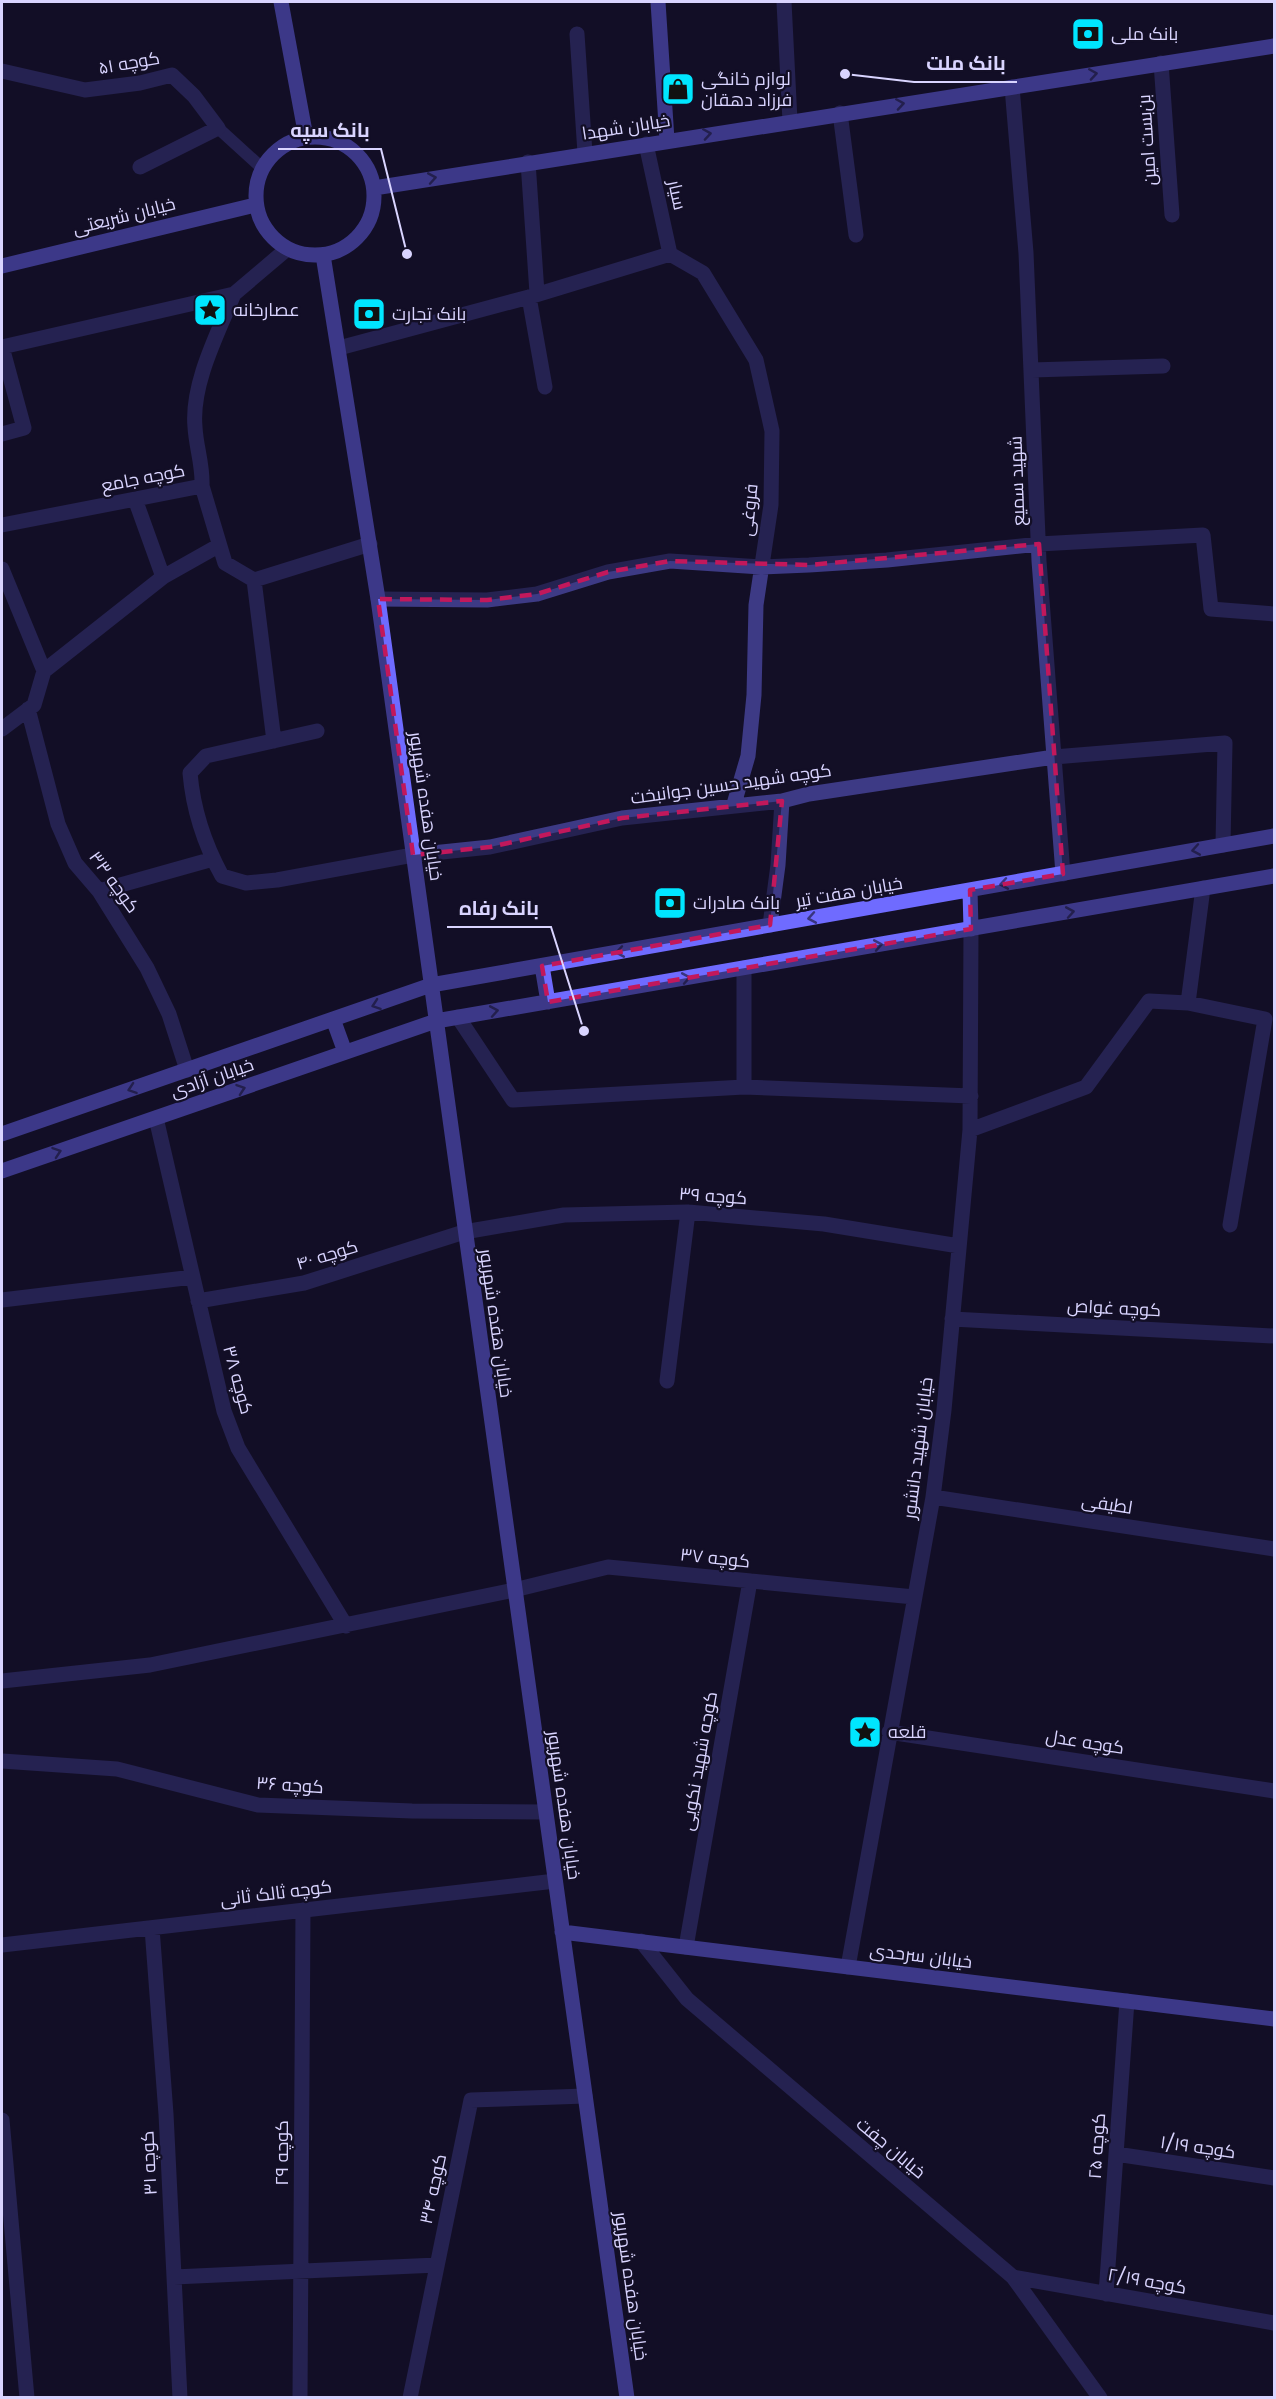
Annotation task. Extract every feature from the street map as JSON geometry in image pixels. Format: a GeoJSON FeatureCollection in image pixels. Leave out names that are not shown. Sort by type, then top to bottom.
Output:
{"type":"FeatureCollection","features":[{"type":"Feature","properties":{"kind":"street"},"geometry":{"type":"LineString","coordinates":[[281,2],[306,137]]}},
{"type":"Feature","properties":{"kind":"street"},"geometry":{"type":"LineString","coordinates":[[658,2],[667,140]]}},
{"type":"Feature","properties":{"kind":"street"},"geometry":{"type":"LineString","coordinates":[[784,2],[790,121]]}},
{"type":"Feature","properties":{"kind":"street"},"geometry":{"type":"LineString","coordinates":[[578,34],[585,153]]}},
{"type":"Feature","properties":{"kind":"street","name":"خیابان شهدا"},"geometry":{"type":"LineString","coordinates":[[374,188],[667,140],[1275,46]]}},
{"type":"Feature","properties":{"kind":"street","name":"بن‌بست امین"},"geometry":{"type":"LineString","coordinates":[[1161,63],[1172,215]]}},
{"type":"Feature","properties":{"kind":"street","name":"کوچه ۵۱"},"geometry":{"type":"LineString","coordinates":[[2,71],[85,90],[140,83],[172,75],[194,96],[218,128]]}},
{"type":"Feature","properties":{"kind":"street","name":"شهید سمیع"},"geometry":{"type":"LineString","coordinates":[[1012,87],[1025,241],[1039,544],[1063,874]]}},
{"type":"Feature","properties":{"kind":"street"},"geometry":{"type":"LineString","coordinates":[[840,114],[856,235]]}},
{"type":"Feature","properties":{"kind":"street"},"geometry":{"type":"LineString","coordinates":[[140,167],[218,128]]}},
{"type":"Feature","properties":{"kind":"street"},"geometry":{"type":"LineString","coordinates":[[306,137],[325,137],[343,143],[358,154],[369,170],[374,188],[374,207],[362,232],[341,250],[323,255],[304,255],[287,249],[272,238],[261,222],[255,205],[256,186],[262,168],[273,153],[288,142],[306,137]]}},
{"type":"Feature","properties":{"kind":"street","name":"سیار"},"geometry":{"type":"LineString","coordinates":[[646,144],[670,254]]}},
{"type":"Feature","properties":{"kind":"street"},"geometry":{"type":"LineString","coordinates":[[528,162],[533,295],[545,387]]}},
{"type":"Feature","properties":{"kind":"street","name":"خیابان شریعتی"},"geometry":{"type":"LineString","coordinates":[[2,266],[255,205]]}},
{"type":"Feature","properties":{"kind":"street"},"geometry":{"type":"LineString","coordinates":[[2,435],[24,428],[2,347],[234,294],[287,249]]}},
{"type":"Feature","properties":{"kind":"street"},"geometry":{"type":"LineString","coordinates":[[339,348],[533,295],[670,254]]}},
{"type":"Feature","properties":{"kind":"street","name":"فروغی"},"geometry":{"type":"LineString","coordinates":[[670,254],[702,273],[756,360],[772,430],[771,505],[756,605],[754,695],[748,756],[734,804]]}},
{"type":"Feature","properties":{"kind":"street","name":"خیابان هفده شهریور"},"geometry":{"type":"LineString","coordinates":[[323,255],[378,599],[627,2397]]}},
{"type":"Feature","properties":{"kind":"street","name":"کوچه جامع"},"geometry":{"type":"LineString","coordinates":[[2,525],[202,486],[202,468],[194,425],[201,376],[234,294]]}},
{"type":"Feature","properties":{"kind":"street"},"geometry":{"type":"LineString","coordinates":[[1032,370],[1163,366]]}},
{"type":"Feature","properties":{"kind":"street"},"geometry":{"type":"LineString","coordinates":[[202,486],[218,546],[225,563],[254,580],[370,544]]}},
{"type":"Feature","properties":{"kind":"street"},"geometry":{"type":"LineString","coordinates":[[135,499],[163,577]]}},
{"type":"Feature","properties":{"kind":"street"},"geometry":{"type":"LineString","coordinates":[[378,599],[488,600],[537,594],[608,572],[670,561],[761,567],[887,560],[1039,544],[1203,535],[1211,609],[1275,614]]}},
{"type":"Feature","properties":{"kind":"street"},"geometry":{"type":"LineString","coordinates":[[2,729],[34,705],[44,671],[163,577],[218,546]]}},
{"type":"Feature","properties":{"kind":"street"},"geometry":{"type":"LineString","coordinates":[[2,569],[44,671]]}},
{"type":"Feature","properties":{"kind":"street"},"geometry":{"type":"LineString","coordinates":[[254,580],[274,741]]}},
{"type":"Feature","properties":{"kind":"street","name":"کوچه ۳۳"},"geometry":{"type":"LineString","coordinates":[[28,709],[58,824],[75,863],[99,891],[147,968],[169,1014],[187,1070]]}},
{"type":"Feature","properties":{"kind":"street"},"geometry":{"type":"LineString","coordinates":[[99,891],[213,859],[192,799],[190,773],[206,756],[317,731]]}},
{"type":"Feature","properties":{"kind":"street","name":"کوچه شهید حسین جوانبخت"},"geometry":{"type":"LineString","coordinates":[[213,859],[222,876],[246,883],[337,871],[413,855],[490,847],[622,818],[734,804],[782,801],[809,794],[1054,757],[1224,743],[1223,845]]}},
{"type":"Feature","properties":{"kind":"street"},"geometry":{"type":"LineString","coordinates":[[770,925],[778,865],[782,801]]}},
{"type":"Feature","properties":{"kind":"street","name":"خیابان هفت تیر"},"geometry":{"type":"LineString","coordinates":[[431,985],[1275,836]]}},
{"type":"Feature","properties":{"kind":"street"},"geometry":{"type":"LineString","coordinates":[[436,1021],[1275,876]]}},
{"type":"Feature","properties":{"kind":"street"},"geometry":{"type":"LineString","coordinates":[[1188,1003],[1203,888]]}},
{"type":"Feature","properties":{"kind":"street"},"geometry":{"type":"LineString","coordinates":[[970,890],[971,929]]}},
{"type":"Feature","properties":{"kind":"street","name":"خیابان شهید دانشور"},"geometry":{"type":"LineString","coordinates":[[848,1967],[933,1497],[970,1130],[971,929]]}},
{"type":"Feature","properties":{"kind":"street"},"geometry":{"type":"LineString","coordinates":[[542,966],[548,1002]]}},
{"type":"Feature","properties":{"kind":"street"},"geometry":{"type":"LineString","coordinates":[[744,968],[744,1087]]}},
{"type":"Feature","properties":{"kind":"street","name":"خیابان آزادی"},"geometry":{"type":"LineString","coordinates":[[2,1134],[431,985]]}},
{"type":"Feature","properties":{"kind":"street"},"geometry":{"type":"LineString","coordinates":[[970,1130],[1086,1087],[1149,1001],[1188,1003],[1265,1019],[1230,1225]]}},
{"type":"Feature","properties":{"kind":"street"},"geometry":{"type":"LineString","coordinates":[[458,1017],[513,1100],[744,1087],[971,1096]]}},
{"type":"Feature","properties":{"kind":"street"},"geometry":{"type":"LineString","coordinates":[[333,1019],[345,1053]]}},
{"type":"Feature","properties":{"kind":"street","name":"خیابان آزادی"},"geometry":{"type":"LineString","coordinates":[[2,1171],[436,1021]]}},
{"type":"Feature","properties":{"kind":"street","name":"کوچه ۳۸"},"geometry":{"type":"LineString","coordinates":[[156,1118],[224,1410],[238,1448],[346,1626]]}},
{"type":"Feature","properties":{"kind":"street"},"geometry":{"type":"LineString","coordinates":[[668,1381],[688,1212]]}},
{"type":"Feature","properties":{"kind":"street","name":"کوچه ۳۹"},"geometry":{"type":"LineString","coordinates":[[464,1232],[564,1215],[688,1212],[824,1224],[959,1246]]}},
{"type":"Feature","properties":{"kind":"street","name":"کوچه ۴۰"},"geometry":{"type":"LineString","coordinates":[[198,1301],[304,1283],[464,1232]]}},
{"type":"Feature","properties":{"kind":"street"},"geometry":{"type":"LineString","coordinates":[[2,1300],[193,1277]]}},
{"type":"Feature","properties":{"kind":"street","name":"کوچه غواص"},"geometry":{"type":"LineString","coordinates":[[952,1319],[1275,1336]]}},
{"type":"Feature","properties":{"kind":"street","name":"لطیفی"},"geometry":{"type":"LineString","coordinates":[[933,1497],[1275,1549]]}},
{"type":"Feature","properties":{"kind":"street","name":"کوچه ۳۷"},"geometry":{"type":"LineString","coordinates":[[514,1590],[608,1567],[914,1597]]}},
{"type":"Feature","properties":{"kind":"street","name":"کوچه شهید نکویی"},"geometry":{"type":"LineString","coordinates":[[686,1947],[750,1581]]}},
{"type":"Feature","properties":{"kind":"street"},"geometry":{"type":"LineString","coordinates":[[2,1681],[150,1665],[514,1590]]}},
{"type":"Feature","properties":{"kind":"street","name":"کوچه عدل"},"geometry":{"type":"LineString","coordinates":[[889,1732],[1275,1791]]}},
{"type":"Feature","properties":{"kind":"street","name":"کوچه ۳۶"},"geometry":{"type":"LineString","coordinates":[[2,1761],[117,1769],[258,1805],[412,1811],[545,1812]]}},
{"type":"Feature","properties":{"kind":"street","name":"کوچه ثالک ثانی"},"geometry":{"type":"LineString","coordinates":[[2,1945],[555,1881]]}},
{"type":"Feature","properties":{"kind":"street","name":"کوچه ۲۹"},"geometry":{"type":"LineString","coordinates":[[300,2397],[303,1910]]}},
{"type":"Feature","properties":{"kind":"street","name":"کوچه ۳۱"},"geometry":{"type":"LineString","coordinates":[[152,1928],[180,2397]]}},
{"type":"Feature","properties":{"kind":"street","name":"خیابان سرحدی"},"geometry":{"type":"LineString","coordinates":[[562,1932],[1275,2019]]}},
{"type":"Feature","properties":{"kind":"street","name":"خیابان چفت"},"geometry":{"type":"LineString","coordinates":[[641,1941],[687,1999],[1013,2277],[1100,2397]]}},
{"type":"Feature","properties":{"kind":"street","name":"کوچه ۲۵"},"geometry":{"type":"LineString","coordinates":[[1106,2294],[1128,2001]]}},
{"type":"Feature","properties":{"kind":"street","name":"کوچه ۳۴"},"geometry":{"type":"LineString","coordinates":[[411,2397],[471,2100],[585,2096]]}},
{"type":"Feature","properties":{"kind":"street"},"geometry":{"type":"LineString","coordinates":[[2,2120],[27,2397]]}},
{"type":"Feature","properties":{"kind":"street","name":"کوچه ۱/۱۹"},"geometry":{"type":"LineString","coordinates":[[1116,2154],[1275,2178]]}},
{"type":"Feature","properties":{"kind":"street"},"geometry":{"type":"LineString","coordinates":[[174,2277],[437,2265]]}},
{"type":"Feature","properties":{"kind":"street","name":"کوچه ۲/۱۹"},"geometry":{"type":"LineString","coordinates":[[1013,2277],[1275,2323]]}},
{"type":"Feature","properties":{"kind":"lane","name":"کوچه ۵۱"},"geometry":{"type":"LineString","coordinates":[[218,128],[262,168]]}},
{"type":"Feature","properties":{"kind":"highlighted area"},"geometry":{"type":"Polygon","coordinates":[[[1039,544],[1063,874],[970,890],[971,929],[548,1002],[542,966],[770,925],[782,801],[622,818],[490,847],[413,855],[378,599],[487,600],[537,594],[608,572],[670,561],[809,565],[1039,544]]]}},
{"type":"Feature","properties":{"kind":"place","name":"بانک ملی"},"geometry":{"type":"Point","coordinates":[1088,34]}},
{"type":"Feature","properties":{"kind":"place","name":"بانک ملت"},"geometry":{"type":"Point","coordinates":[845,74]}},
{"type":"Feature","properties":{"kind":"place","name":"لوازم خانگی فرزاد دهقان"},"geometry":{"type":"Point","coordinates":[678,89]}},
{"type":"Feature","properties":{"kind":"place","name":"بانک سپه"},"geometry":{"type":"Point","coordinates":[407,254]}},
{"type":"Feature","properties":{"kind":"place","name":"عصارخانه"},"geometry":{"type":"Point","coordinates":[210,310]}},
{"type":"Feature","properties":{"kind":"place","name":"بانک تجارت"},"geometry":{"type":"Point","coordinates":[369,314]}},
{"type":"Feature","properties":{"kind":"place","name":"بانک صادرات"},"geometry":{"type":"Point","coordinates":[670,903]}},
{"type":"Feature","properties":{"kind":"place","name":"بانک رفاه"},"geometry":{"type":"Point","coordinates":[584,1031]}},
{"type":"Feature","properties":{"kind":"place","name":"قلعه"},"geometry":{"type":"Point","coordinates":[865,1732]}}]}
